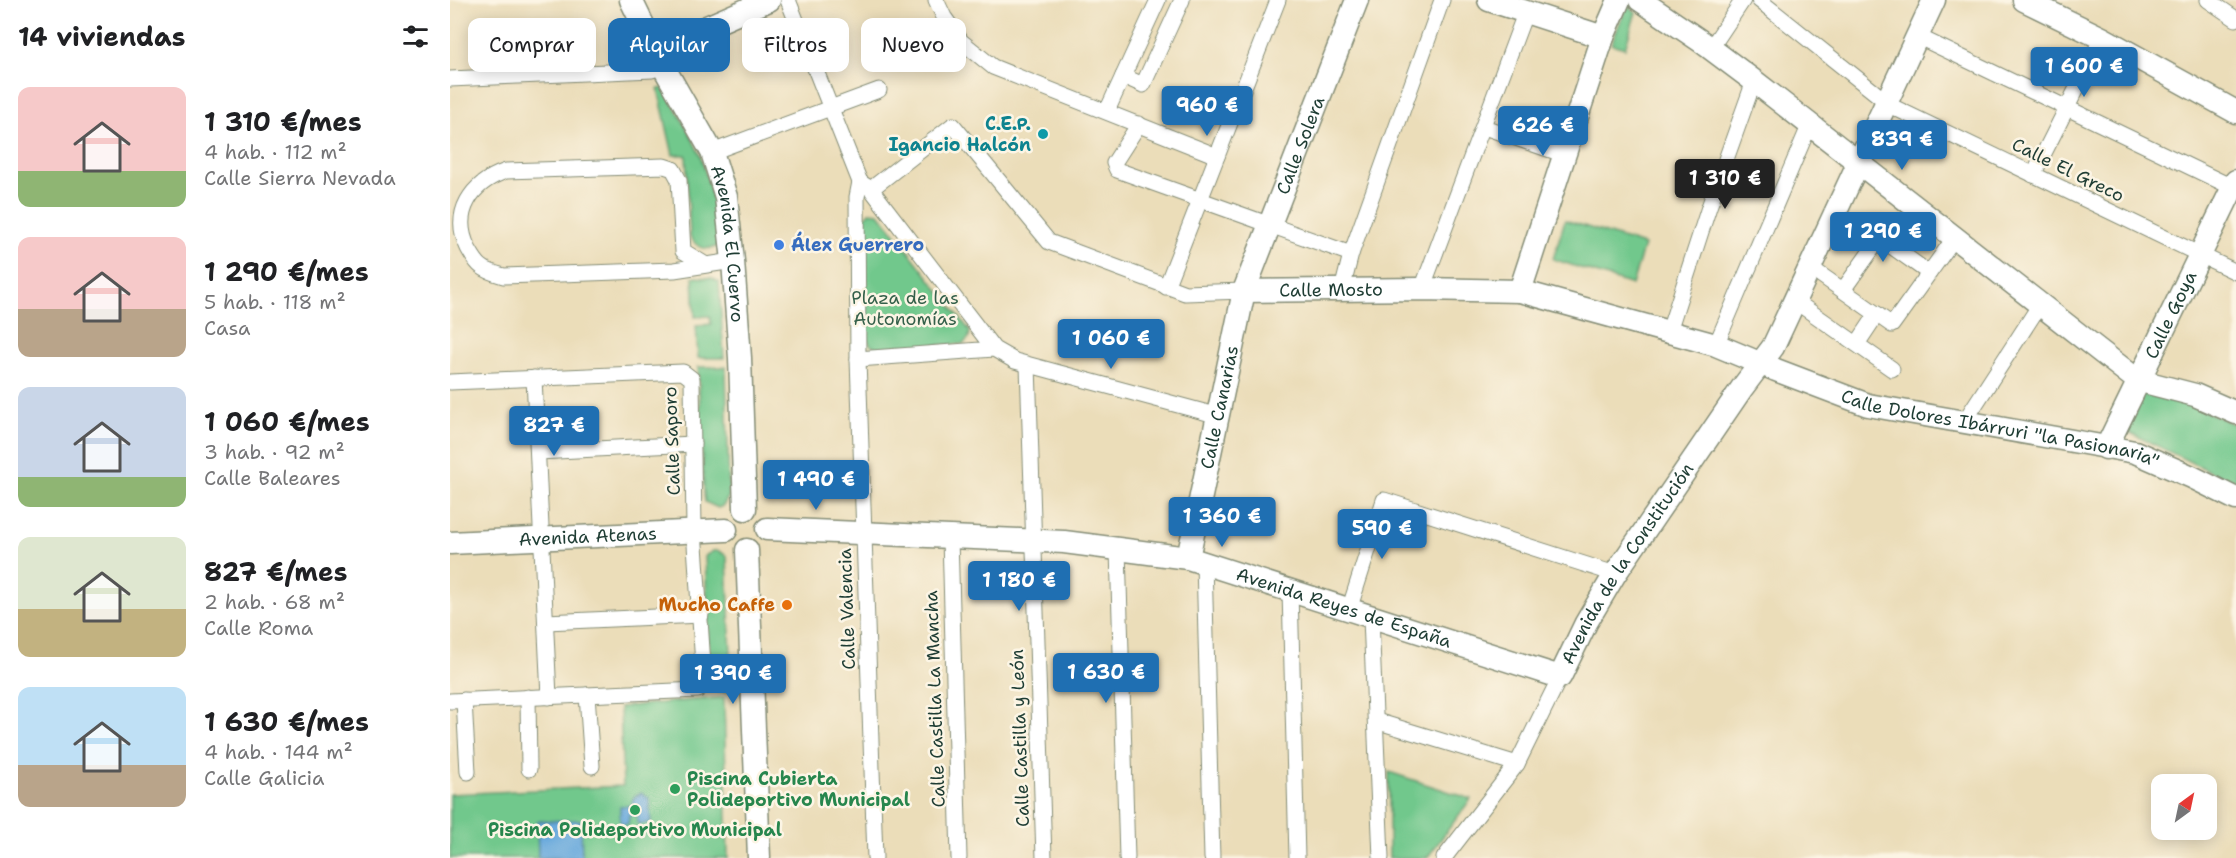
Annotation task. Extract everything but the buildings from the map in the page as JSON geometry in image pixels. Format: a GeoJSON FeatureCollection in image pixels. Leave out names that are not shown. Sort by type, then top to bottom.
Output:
{"type":"FeatureCollection","features":[{"type":"Feature","properties":{"kind":"street","name":"Avenida El Cuervo"},"geometry":{"type":"LineString","coordinates":[[631,0],[640,18]]}},
{"type":"Feature","properties":{"kind":"street"},"geometry":{"type":"LineString","coordinates":[[730,21],[769,0]]}},
{"type":"Feature","properties":{"kind":"street"},"geometry":{"type":"LineString","coordinates":[[788,0],[830,109],[865,185],[994,349],[1029,365],[1219,416]]}},
{"type":"Feature","properties":{"kind":"street"},"geometry":{"type":"LineString","coordinates":[[936,0],[944,17],[961,41],[993,67],[1218,156]]}},
{"type":"Feature","properties":{"kind":"street"},"geometry":{"type":"LineString","coordinates":[[1107,111],[1158,0]]}},
{"type":"Feature","properties":{"kind":"street"},"geometry":{"type":"LineString","coordinates":[[1123,76],[1143,85],[1182,0]]}},
{"type":"Feature","properties":{"kind":"street"},"geometry":{"type":"LineString","coordinates":[[1166,287],[1278,0]]}},
{"type":"Feature","properties":{"kind":"street","name":"Calle Solera"},"geometry":{"type":"LineString","coordinates":[[1244,291],[1357,0]]}},
{"type":"Feature","properties":{"kind":"street"},"geometry":{"type":"LineString","coordinates":[[1342,290],[1351,254],[1442,0]]}},
{"type":"Feature","properties":{"kind":"street"},"geometry":{"type":"LineString","coordinates":[[1489,0],[1603,37]]}},
{"type":"Feature","properties":{"kind":"street"},"geometry":{"type":"LineString","coordinates":[[1520,291],[1603,37],[1619,0]]}},
{"type":"Feature","properties":{"kind":"street"},"geometry":{"type":"LineString","coordinates":[[1640,0],[1711,48],[2137,380],[2195,395],[2236,412]]}},
{"type":"Feature","properties":{"kind":"street"},"geometry":{"type":"LineString","coordinates":[[1711,48],[1743,0]]}},
{"type":"Feature","properties":{"kind":"street","name":"Calle El Greco"},"geometry":{"type":"LineString","coordinates":[[1759,0],[1893,107],[2236,272]]}},
{"type":"Feature","properties":{"kind":"street","name":"Avenida de la Constitución"},"geometry":{"type":"LineString","coordinates":[[1444,858],[1517,764],[1586,622],[1615,574],[1742,388],[1773,347],[1934,0]]}},
{"type":"Feature","properties":{"kind":"street"},"geometry":{"type":"LineString","coordinates":[[2024,0],[2049,5],[2102,38],[2236,112]]}},
{"type":"Feature","properties":{"kind":"street"},"geometry":{"type":"LineString","coordinates":[[2208,0],[2236,19]]}},
{"type":"Feature","properties":{"kind":"street"},"geometry":{"type":"LineString","coordinates":[[1422,289],[1526,11]]}},
{"type":"Feature","properties":{"kind":"street"},"geometry":{"type":"LineString","coordinates":[[1917,36],[2235,186]]}},
{"type":"Feature","properties":{"kind":"street"},"geometry":{"type":"LineString","coordinates":[[2033,175],[2102,38]]}},
{"type":"Feature","properties":{"kind":"street"},"geometry":{"type":"LineString","coordinates":[[450,79],[608,72]]}},
{"type":"Feature","properties":{"kind":"street","name":"Avenida El Cuervo"},"geometry":{"type":"LineString","coordinates":[[668,72],[712,152],[726,197],[733,261],[744,449],[745,509]]}},
{"type":"Feature","properties":{"kind":"street"},"geometry":{"type":"LineString","coordinates":[[1669,331],[1709,207],[1754,81]]}},
{"type":"Feature","properties":{"kind":"street"},"geometry":{"type":"LineString","coordinates":[[712,152],[879,90]]}},
{"type":"Feature","properties":{"kind":"street"},"geometry":{"type":"LineString","coordinates":[[1139,124],[1114,163],[1117,170],[1351,254]]}},
{"type":"Feature","properties":{"kind":"street"},"geometry":{"type":"LineString","coordinates":[[1716,345],[1810,124]]}},
{"type":"Feature","properties":{"kind":"street","name":"Calle Mosto"},"geometry":{"type":"LineString","coordinates":[[865,185],[953,125],[1049,242],[1185,293],[1422,289],[1520,291],[1716,345],[1762,364]]}},
{"type":"Feature","properties":{"kind":"street"},"geometry":{"type":"LineString","coordinates":[[1484,127],[1565,155]]}},
{"type":"Feature","properties":{"kind":"street"},"geometry":{"type":"LineString","coordinates":[[674,270],[683,251],[678,180],[673,169],[664,166],[506,171],[492,176],[479,185],[463,211],[461,227],[471,255],[480,267],[504,276],[674,270],[733,261]]}},
{"type":"Feature","properties":{"kind":"street"},"geometry":{"type":"LineString","coordinates":[[865,185],[857,196],[858,359],[994,349]]}},
{"type":"Feature","properties":{"kind":"street","name":"Calle Goya"},"geometry":{"type":"LineString","coordinates":[[2106,448],[2199,254],[2235,186]]}},
{"type":"Feature","properties":{"kind":"street"},"geometry":{"type":"LineString","coordinates":[[1811,268],[1892,325],[1954,237]]}},
{"type":"Feature","properties":{"kind":"street"},"geometry":{"type":"LineString","coordinates":[[1843,290],[1880,238],[1929,273]]}},
{"type":"Feature","properties":{"kind":"street"},"geometry":{"type":"LineString","coordinates":[[683,251],[706,265]]}},
{"type":"Feature","properties":{"kind":"street","name":"Calle Canarias"},"geometry":{"type":"LineString","coordinates":[[1196,561],[1219,416],[1244,291]]}},
{"type":"Feature","properties":{"kind":"street"},"geometry":{"type":"LineString","coordinates":[[1795,301],[1892,369]]}},
{"type":"Feature","properties":{"kind":"street"},"geometry":{"type":"LineString","coordinates":[[1964,422],[2041,303]]}},
{"type":"Feature","properties":{"kind":"street"},"geometry":{"type":"LineString","coordinates":[[1857,344],[1877,314]]}},
{"type":"Feature","properties":{"kind":"street","name":"Calle Valencia"},"geometry":{"type":"LineString","coordinates":[[858,359],[875,858]]}},
{"type":"Feature","properties":{"kind":"street","name":"Calle Dolores Ibárruri \"la Pasionaria\""},"geometry":{"type":"LineString","coordinates":[[1762,364],[1868,405],[2135,453],[2236,499]]}},
{"type":"Feature","properties":{"kind":"street","name":"Calle Castilla y León"},"geometry":{"type":"LineString","coordinates":[[1029,365],[1044,858]]}},
{"type":"Feature","properties":{"kind":"street","name":"Calle Saporo"},"geometry":{"type":"LineString","coordinates":[[534,378],[683,372],[692,379],[694,530],[704,680],[698,690],[587,695]]}},
{"type":"Feature","properties":{"kind":"street"},"geometry":{"type":"LineString","coordinates":[[450,381],[534,378],[549,696]]}},
{"type":"Feature","properties":{"kind":"street"},"geometry":{"type":"LineString","coordinates":[[538,452],[693,444]]}},
{"type":"Feature","properties":{"kind":"street"},"geometry":{"type":"LineString","coordinates":[[1349,610],[1384,500],[1615,574]]}},
{"type":"Feature","properties":{"kind":"street"},"geometry":{"type":"LineString","coordinates":[[745,509],[757,512],[767,529],[763,541],[747,550],[730,542],[726,530],[733,513],[745,509]]}},
{"type":"Feature","properties":{"kind":"street","name":"Avenida Reyes de España"},"geometry":{"type":"LineString","coordinates":[[767,529],[1064,542],[1196,561],[1560,677]]}},
{"type":"Feature","properties":{"kind":"street","name":"Avenida Atenas"},"geometry":{"type":"LineString","coordinates":[[450,543],[726,530]]}},
{"type":"Feature","properties":{"kind":"street","name":"Calle Castilla La Mancha"},"geometry":{"type":"LineString","coordinates":[[950,538],[959,858]]}},
{"type":"Feature","properties":{"kind":"street"},"geometry":{"type":"LineString","coordinates":[[1118,549],[1127,858]]}},
{"type":"Feature","properties":{"kind":"street"},"geometry":{"type":"LineString","coordinates":[[747,550],[759,858]]}},
{"type":"Feature","properties":{"kind":"street"},"geometry":{"type":"LineString","coordinates":[[1196,561],[1212,858]]}},
{"type":"Feature","properties":{"kind":"street"},"geometry":{"type":"LineString","coordinates":[[1290,591],[1297,858]]}},
{"type":"Feature","properties":{"kind":"street"},"geometry":{"type":"LineString","coordinates":[[546,622],[701,615]]}},
{"type":"Feature","properties":{"kind":"street"},"geometry":{"type":"LineString","coordinates":[[1371,618],[1381,858]]}},
{"type":"Feature","properties":{"kind":"street"},"geometry":{"type":"LineString","coordinates":[[468,772],[457,701],[549,696],[587,695],[592,766]]}},
{"type":"Feature","properties":{"kind":"street"},"geometry":{"type":"LineString","coordinates":[[528,698],[529,769]]}},
{"type":"Feature","properties":{"kind":"street"},"geometry":{"type":"LineString","coordinates":[[1376,721],[1517,764]]}},
{"type":"Feature","properties":{"kind":"green space"},"geometry":{"type":"Polygon","coordinates":[[[1627,6],[1636,12],[1625,48],[1611,44],[1627,6]]]}},
{"type":"Feature","properties":{"kind":"green space"},"geometry":{"type":"Polygon","coordinates":[[[663,88],[679,113],[701,158],[721,240],[716,247],[707,249],[700,247],[690,236],[686,155],[673,155],[658,89],[663,88]]]}},
{"type":"Feature","properties":{"kind":"green space","name":"Plaza de las Autonomías"},"geometry":{"type":"Polygon","coordinates":[[[870,212],[879,213],[970,331],[969,338],[963,344],[878,348],[870,345],[867,338],[864,219],[870,212]]]}},
{"type":"Feature","properties":{"kind":"green space"},"geometry":{"type":"Polygon","coordinates":[[[1565,220],[1644,245],[1632,285],[1553,259],[1565,220]]]}},
{"type":"Feature","properties":{"kind":"green space"},"geometry":{"type":"Polygon","coordinates":[[[693,277],[712,278],[719,282],[724,358],[698,358],[696,326],[711,324],[710,316],[695,317],[693,277]]]}},
{"type":"Feature","properties":{"kind":"green space"},"geometry":{"type":"Polygon","coordinates":[[[698,367],[726,367],[729,496],[723,506],[718,508],[705,502],[698,367]]]}},
{"type":"Feature","properties":{"kind":"green space"},"geometry":{"type":"Polygon","coordinates":[[[2143,393],[2197,407],[2236,425],[2236,484],[2126,431],[2143,393]]]}},
{"type":"Feature","properties":{"kind":"green space"},"geometry":{"type":"Polygon","coordinates":[[[713,551],[719,551],[727,556],[732,682],[727,692],[717,692],[710,679],[705,556],[713,551]]]}},
{"type":"Feature","properties":{"kind":"green space"},"geometry":{"type":"Polygon","coordinates":[[[724,697],[728,858],[450,858],[450,794],[623,786],[620,707],[724,697]]]}},
{"type":"Feature","properties":{"kind":"green space"},"geometry":{"type":"Polygon","coordinates":[[[1389,772],[1471,799],[1427,858],[1389,858],[1389,772]]]}},
{"type":"Feature","properties":{"kind":"water","name":"Piscina Polideportivo Municipal"},"geometry":{"type":"Polygon","coordinates":[[[641,793],[649,798],[651,823],[638,824],[637,815],[629,815],[628,824],[620,824],[620,806],[632,806],[633,798],[641,793]]]}},
{"type":"Feature","properties":{"kind":"water"},"geometry":{"type":"Polygon","coordinates":[[[581,820],[582,858],[538,858],[537,821],[581,820]]]}},
{"type":"Feature","properties":{"kind":"place","name":"C.E.P. Igancio Halcón"},"geometry":{"type":"Point","coordinates":[1043,134]}},
{"type":"Feature","properties":{"kind":"place","name":"Álex Guerrero"},"geometry":{"type":"Point","coordinates":[779,245]}},
{"type":"Feature","properties":{"kind":"place","name":"Mucho Caffe"},"geometry":{"type":"Point","coordinates":[787,605]}},
{"type":"Feature","properties":{"kind":"place","name":"Piscina Cubierta Polideportivo Municipal"},"geometry":{"type":"Point","coordinates":[675,789]}},
{"type":"Feature","properties":{"kind":"place","name":"Piscina Polideportivo Municipal"},"geometry":{"type":"Point","coordinates":[635,810]}}]}
